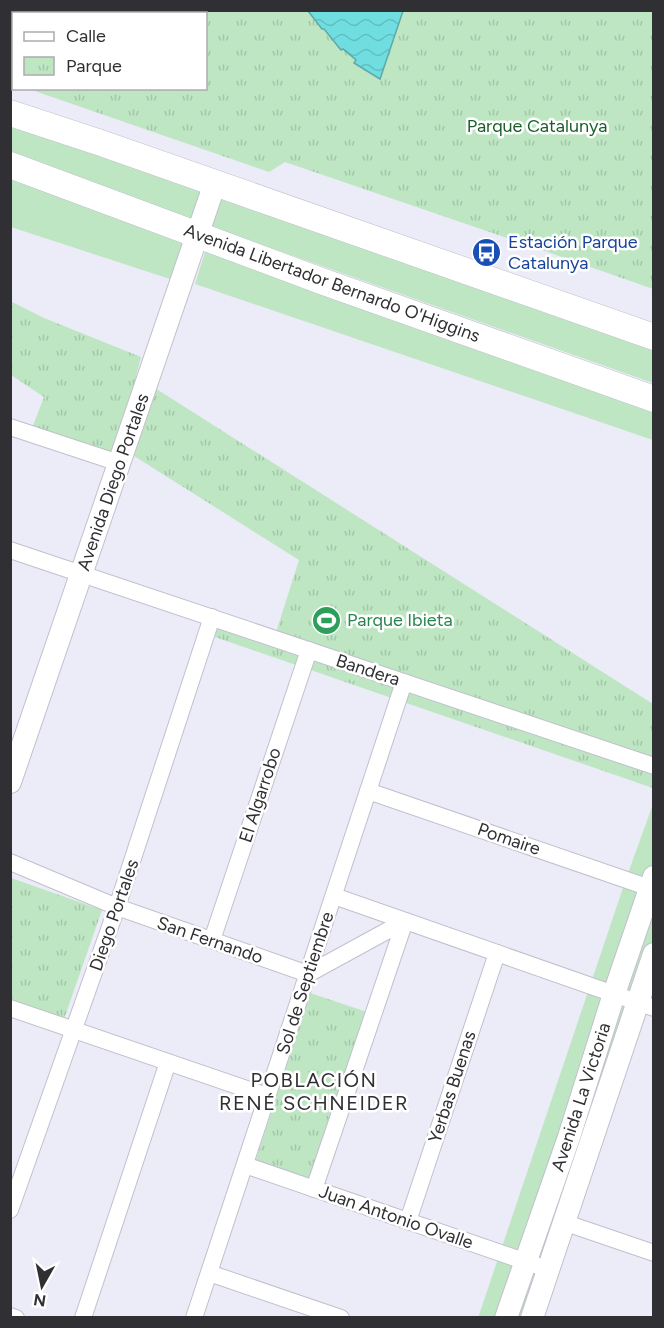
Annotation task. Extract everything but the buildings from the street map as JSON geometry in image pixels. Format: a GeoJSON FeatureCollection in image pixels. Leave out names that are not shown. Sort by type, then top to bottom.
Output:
{"type":"FeatureCollection","features":[{"type":"Feature","properties":{"kind":"main road"},"geometry":{"type":"LineString","coordinates":[[10,112],[654,337]]}},
{"type":"Feature","properties":{"kind":"main road","name":"Avenida Libertador Bernardo O'Higgins"},"geometry":{"type":"LineString","coordinates":[[10,165],[324,282],[654,399]]}},
{"type":"Feature","properties":{"kind":"main road","name":"Avenida Diego Portales"},"geometry":{"type":"LineString","coordinates":[[10,782],[215,183]]}},
{"type":"Feature","properties":{"kind":"main road","name":"Avenida La Victoria"},"geometry":{"type":"LineString","coordinates":[[506,1317],[569,1137],[652,882]]}},
{"type":"Feature","properties":{"kind":"main road","name":"Avenida La Victoria"},"geometry":{"type":"LineString","coordinates":[[532,1317],[563,1222],[645,1005],[654,954]]}},
{"type":"Feature","properties":{"kind":"street"},"geometry":{"type":"LineString","coordinates":[[10,427],[119,463]]}},
{"type":"Feature","properties":{"kind":"street","name":"Bandera"},"geometry":{"type":"LineString","coordinates":[[10,550],[654,766]]}},
{"type":"Feature","properties":{"kind":"street","name":"Diego Portales"},"geometry":{"type":"LineString","coordinates":[[10,1210],[117,906],[212,617]]}},
{"type":"Feature","properties":{"kind":"street","name":"El Algarrobo"},"geometry":{"type":"LineString","coordinates":[[212,940],[309,650]]}},
{"type":"Feature","properties":{"kind":"street","name":"Sol de Septiembre"},"geometry":{"type":"LineString","coordinates":[[194,1317],[404,682]]}},
{"type":"Feature","properties":{"kind":"street","name":"Pomaire"},"geometry":{"type":"LineString","coordinates":[[368,791],[652,882]]}},
{"type":"Feature","properties":{"kind":"street","name":"San Fernando"},"geometry":{"type":"LineString","coordinates":[[10,862],[117,906],[308,974]]}},
{"type":"Feature","properties":{"kind":"street"},"geometry":{"type":"LineString","coordinates":[[334,896],[645,1005]]}},
{"type":"Feature","properties":{"kind":"street"},"geometry":{"type":"LineString","coordinates":[[308,974],[405,921]]}},
{"type":"Feature","properties":{"kind":"street"},"geometry":{"type":"LineString","coordinates":[[315,1189],[405,921]]}},
{"type":"Feature","properties":{"kind":"street","name":"Yerbas Buenas"},"geometry":{"type":"LineString","coordinates":[[408,1221],[496,953]]}},
{"type":"Feature","properties":{"kind":"street"},"geometry":{"type":"LineString","coordinates":[[10,1008],[267,1096]]}},
{"type":"Feature","properties":{"kind":"street"},"geometry":{"type":"LineString","coordinates":[[83,1317],[168,1062]]}},
{"type":"Feature","properties":{"kind":"street","name":"Juan Antonio Ovalle"},"geometry":{"type":"LineString","coordinates":[[244,1165],[547,1269]]}},
{"type":"Feature","properties":{"kind":"street"},"geometry":{"type":"LineString","coordinates":[[563,1222],[654,1253]]}},
{"type":"Feature","properties":{"kind":"street"},"geometry":{"type":"LineString","coordinates":[[209,1273],[341,1317]]}},
{"type":"Feature","properties":{"kind":"street"},"geometry":{"type":"LineString","coordinates":[[10,1316],[16,1317]]}},
{"type":"Feature","properties":{"kind":"green space","name":"Parque Catalunya"},"geometry":{"type":"Polygon","coordinates":[[[11,11],[653,11],[653,289],[285,162],[269,172],[32,90],[207,90],[207,12],[12,12],[11,82],[11,11]]]}},
{"type":"Feature","properties":{"kind":"green space"},"geometry":{"type":"Polygon","coordinates":[[[11,121],[653,344],[653,383],[11,156],[11,121]]]}},
{"type":"Feature","properties":{"kind":"green space"},"geometry":{"type":"Polygon","coordinates":[[[11,175],[188,238],[173,280],[11,227],[11,175]]]}},
{"type":"Feature","properties":{"kind":"green space"},"geometry":{"type":"Polygon","coordinates":[[[207,246],[653,409],[653,440],[195,284],[207,246]]]}},
{"type":"Feature","properties":{"kind":"green space","name":"Parque Ibieta"},"geometry":{"type":"Polygon","coordinates":[[[10,301],[44,318],[141,357],[136,376],[653,704],[653,788],[215,637],[216,626],[272,645],[299,560],[115,444],[109,461],[29,436],[44,397],[11,375],[10,301]]]}},
{"type":"Feature","properties":{"kind":"green space"},"geometry":{"type":"Polygon","coordinates":[[[653,804],[653,1007],[637,1002],[532,1317],[478,1318],[626,879],[653,804]]]}},
{"type":"Feature","properties":{"kind":"green space"},"geometry":{"type":"Polygon","coordinates":[[[11,878],[102,910],[64,1019],[11,1001],[11,878]]]}},
{"type":"Feature","properties":{"kind":"green space"},"geometry":{"type":"Polygon","coordinates":[[[310,993],[370,1013],[311,1191],[252,1172],[310,993]]]}},
{"type":"Feature","properties":{"kind":"water"},"geometry":{"type":"Polygon","coordinates":[[[308,11],[403,11],[380,79],[354,63],[356,60],[343,49],[341,50],[308,11]]]}},
{"type":"Feature","properties":{"kind":"place","name":"Estación Parque Catalunya"},"geometry":{"type":"Point","coordinates":[487,252]}},
{"type":"Feature","properties":{"kind":"place","name":"Parque Ibieta"},"geometry":{"type":"Point","coordinates":[326,620]}},
{"type":"Feature","properties":{"kind":"district","name":"POBLACIÓN RENÉ SCHNEIDER"},"geometry":{"type":"Point","coordinates":[314,1092]}}]}
